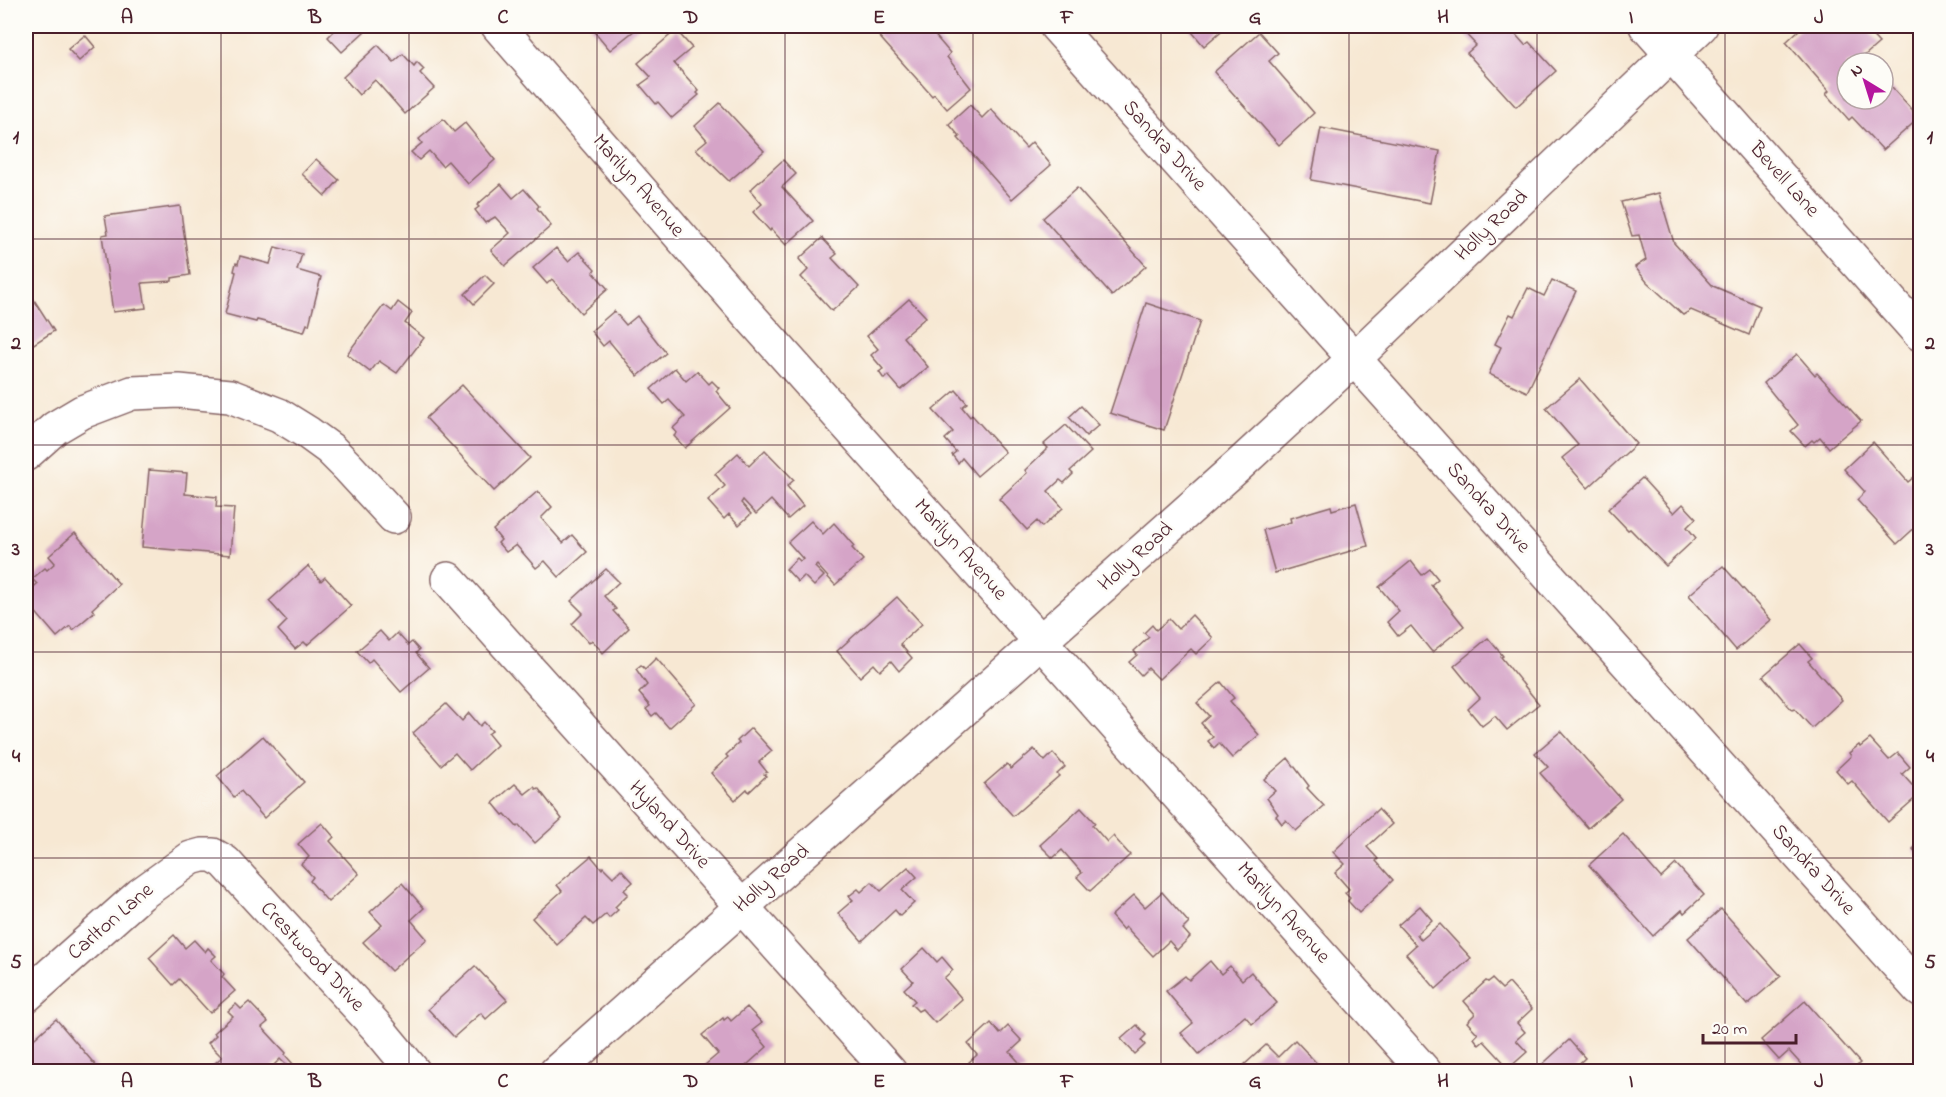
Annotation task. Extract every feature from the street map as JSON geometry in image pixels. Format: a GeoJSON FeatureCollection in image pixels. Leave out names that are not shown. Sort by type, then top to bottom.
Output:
{"type":"FeatureCollection","features":[{"type":"Feature","properties":{"kind":"street","name":"Marilyn Avenue"},"geometry":{"type":"LineString","coordinates":[[498,26],[747,313],[1425,1071]]}},
{"type":"Feature","properties":{"kind":"street","name":"Sandra Drive"},"geometry":{"type":"LineString","coordinates":[[1056,26],[1920,990]]}},
{"type":"Feature","properties":{"kind":"street","name":"Bevell Lane"},"geometry":{"type":"LineString","coordinates":[[1647,26],[1920,334]]}},
{"type":"Feature","properties":{"kind":"street","name":"Holly Road"},"geometry":{"type":"LineString","coordinates":[[556,1071],[1041,641],[1354,359],[1701,26]]}},
{"type":"Feature","properties":{"kind":"street"},"geometry":{"type":"LineString","coordinates":[[26,454],[55,428],[82,412],[132,393],[178,391],[230,396],[279,415],[308,433],[342,461],[394,516]]}},
{"type":"Feature","properties":{"kind":"street","name":"Hyland Drive"},"geometry":{"type":"LineString","coordinates":[[448,579],[890,1071]]}},
{"type":"Feature","properties":{"kind":"street","name":"Carlton Lane"},"geometry":{"type":"LineString","coordinates":[[26,996],[141,894],[191,858],[202,855]]}},
{"type":"Feature","properties":{"kind":"street","name":"Crestwood Drive"},"geometry":{"type":"LineString","coordinates":[[202,855],[213,855],[225,862],[375,1025],[414,1071]]}},
{"type":"Feature","properties":{"kind":"building"},"geometry":{"type":"Polygon","coordinates":[[[327,26],[360,26],[365,31],[342,52],[328,37],[333,32],[327,26]]]}},
{"type":"Feature","properties":{"kind":"building"},"geometry":{"type":"Polygon","coordinates":[[[590,26],[640,26],[610,50],[590,26]]]}},
{"type":"Feature","properties":{"kind":"building"},"geometry":{"type":"Polygon","coordinates":[[[887,26],[930,26],[950,53],[947,57],[971,88],[947,109],[934,94],[932,96],[877,34],[887,26]]]}},
{"type":"Feature","properties":{"kind":"building"},"geometry":{"type":"Polygon","coordinates":[[[1187,26],[1227,26],[1204,46],[1187,26]]]}},
{"type":"Feature","properties":{"kind":"building"},"geometry":{"type":"Polygon","coordinates":[[[1508,26],[1525,45],[1529,42],[1556,71],[1516,107],[1467,53],[1476,45],[1459,27],[1508,26]]]}},
{"type":"Feature","properties":{"kind":"building"},"geometry":{"type":"Polygon","coordinates":[[[1797,26],[1863,26],[1879,43],[1870,51],[1835,51],[1835,104],[1826,94],[1829,91],[1786,42],[1800,29],[1797,26]]]}},
{"type":"Feature","properties":{"kind":"building"},"geometry":{"type":"Polygon","coordinates":[[[676,30],[692,48],[674,63],[699,91],[697,93],[699,95],[672,118],[640,85],[651,77],[638,63],[676,30]]]}},
{"type":"Feature","properties":{"kind":"building"},"geometry":{"type":"Polygon","coordinates":[[[1259,32],[1278,53],[1269,61],[1314,113],[1279,145],[1214,72],[1259,32]]]}},
{"type":"Feature","properties":{"kind":"building"},"geometry":{"type":"Polygon","coordinates":[[[85,35],[95,47],[79,61],[68,49],[85,35]]]}},
{"type":"Feature","properties":{"kind":"building"},"geometry":{"type":"Polygon","coordinates":[[[378,45],[394,62],[403,54],[414,66],[417,62],[424,69],[420,73],[434,88],[405,114],[375,80],[359,95],[343,77],[378,45]]]}},
{"type":"Feature","properties":{"kind":"building"},"geometry":{"type":"Polygon","coordinates":[[[1895,91],[1919,118],[1883,150],[1852,117],[1849,120],[1841,111],[1895,111],[1895,91]]]}},
{"type":"Feature","properties":{"kind":"building"},"geometry":{"type":"Polygon","coordinates":[[[720,103],[764,151],[729,181],[696,149],[707,140],[695,126],[720,103]]]}},
{"type":"Feature","properties":{"kind":"building"},"geometry":{"type":"Polygon","coordinates":[[[970,105],[982,118],[991,109],[1026,148],[1032,142],[1051,165],[1012,199],[958,138],[960,137],[949,124],[970,105]]]}},
{"type":"Feature","properties":{"kind":"building"},"geometry":{"type":"Polygon","coordinates":[[[443,119],[454,132],[465,123],[495,160],[468,184],[448,161],[442,166],[429,151],[419,160],[411,152],[422,143],[419,139],[443,119]]]}},
{"type":"Feature","properties":{"kind":"building"},"geometry":{"type":"Polygon","coordinates":[[[1321,128],[1440,151],[1430,203],[1311,180],[1321,128]]]}},
{"type":"Feature","properties":{"kind":"building"},"geometry":{"type":"Polygon","coordinates":[[[316,159],[339,180],[325,196],[302,174],[316,159]]]}},
{"type":"Feature","properties":{"kind":"building"},"geometry":{"type":"Polygon","coordinates":[[[783,160],[796,174],[782,187],[813,221],[786,245],[753,212],[762,204],[750,190],[783,160]]]}},
{"type":"Feature","properties":{"kind":"building"},"geometry":{"type":"Polygon","coordinates":[[[501,184],[513,198],[524,189],[539,206],[537,208],[551,226],[505,266],[491,250],[510,233],[495,217],[485,223],[475,210],[479,207],[477,205],[501,184]]]}},
{"type":"Feature","properties":{"kind":"building"},"geometry":{"type":"Polygon","coordinates":[[[1077,188],[1146,266],[1112,296],[1043,218],[1077,188]]]}},
{"type":"Feature","properties":{"kind":"building"},"geometry":{"type":"Polygon","coordinates":[[[1659,193],[1674,243],[1713,286],[1760,306],[1749,335],[1691,310],[1683,315],[1647,282],[1635,267],[1646,260],[1639,235],[1632,236],[1621,202],[1659,193]]]}},
{"type":"Feature","properties":{"kind":"building"},"geometry":{"type":"Polygon","coordinates":[[[180,206],[190,275],[172,278],[172,281],[142,283],[146,308],[113,312],[102,235],[108,234],[105,216],[180,206]]]}},
{"type":"Feature","properties":{"kind":"building"},"geometry":{"type":"Polygon","coordinates":[[[822,238],[837,254],[832,258],[859,287],[832,311],[801,277],[808,270],[799,259],[822,238]]]}},
{"type":"Feature","properties":{"kind":"building"},"geometry":{"type":"Polygon","coordinates":[[[275,247],[302,254],[297,270],[321,277],[309,325],[307,324],[304,332],[225,314],[236,272],[234,271],[236,263],[238,264],[240,256],[270,264],[275,247]]]}},
{"type":"Feature","properties":{"kind":"building"},"geometry":{"type":"Polygon","coordinates":[[[556,248],[568,261],[579,252],[595,269],[593,272],[608,289],[581,313],[552,279],[547,284],[533,268],[556,248]]]}},
{"type":"Feature","properties":{"kind":"building"},"geometry":{"type":"Polygon","coordinates":[[[485,275],[494,284],[474,304],[465,294],[485,275]]]}},
{"type":"Feature","properties":{"kind":"building"},"geometry":{"type":"Polygon","coordinates":[[[1552,280],[1576,291],[1527,392],[1489,374],[1501,347],[1495,344],[1510,314],[1514,316],[1528,288],[1544,296],[1552,280]]]}},
{"type":"Feature","properties":{"kind":"building"},"geometry":{"type":"Polygon","coordinates":[[[29,292],[54,331],[26,349],[26,293],[29,292]]]}},
{"type":"Feature","properties":{"kind":"building"},"geometry":{"type":"Polygon","coordinates":[[[909,299],[926,317],[903,337],[928,367],[901,390],[888,375],[884,379],[879,372],[883,369],[871,355],[878,349],[867,336],[909,299]]]}},
{"type":"Feature","properties":{"kind":"building"},"geometry":{"type":"Polygon","coordinates":[[[398,302],[412,313],[405,323],[424,338],[397,373],[379,361],[370,372],[347,354],[384,305],[392,311],[398,302]]]}},
{"type":"Feature","properties":{"kind":"building"},"geometry":{"type":"Polygon","coordinates":[[[1146,303],[1200,321],[1164,430],[1110,413],[1146,303]]]}},
{"type":"Feature","properties":{"kind":"building"},"geometry":{"type":"Polygon","coordinates":[[[614,311],[626,325],[637,316],[666,353],[638,376],[609,341],[603,346],[591,331],[614,311]]]}},
{"type":"Feature","properties":{"kind":"building"},"geometry":{"type":"Polygon","coordinates":[[[1797,354],[1861,421],[1829,448],[1820,437],[1805,446],[1791,431],[1798,425],[1764,383],[1797,354]]]}},
{"type":"Feature","properties":{"kind":"building"},"geometry":{"type":"Polygon","coordinates":[[[675,368],[686,381],[697,371],[709,384],[712,381],[719,388],[716,391],[730,408],[685,448],[674,436],[677,433],[673,428],[685,417],[669,400],[664,404],[651,389],[675,368]]]}},
{"type":"Feature","properties":{"kind":"building"},"geometry":{"type":"Polygon","coordinates":[[[1580,379],[1636,444],[1588,488],[1562,458],[1578,445],[1546,408],[1580,379]]]}},
{"type":"Feature","properties":{"kind":"building"},"geometry":{"type":"Polygon","coordinates":[[[462,385],[530,458],[494,491],[426,418],[462,385]]]}},
{"type":"Feature","properties":{"kind":"building"},"geometry":{"type":"Polygon","coordinates":[[[956,390],[967,403],[962,407],[1005,452],[977,476],[962,458],[958,463],[952,455],[956,452],[945,439],[953,432],[933,410],[956,390]]]}},
{"type":"Feature","properties":{"kind":"building"},"geometry":{"type":"Polygon","coordinates":[[[1081,406],[1099,425],[1086,436],[1069,417],[1081,406]]]}},
{"type":"Feature","properties":{"kind":"building"},"geometry":{"type":"Polygon","coordinates":[[[1066,425],[1091,452],[1070,471],[1073,474],[1064,483],[1060,480],[1048,491],[1063,508],[1042,527],[1037,521],[1027,530],[999,499],[1027,473],[1025,470],[1048,448],[1044,444],[1066,425]]]}},
{"type":"Feature","properties":{"kind":"building"},"geometry":{"type":"Polygon","coordinates":[[[1873,442],[1908,482],[1914,477],[1920,484],[1920,523],[1897,544],[1857,500],[1865,492],[1844,469],[1873,442]]]}},
{"type":"Feature","properties":{"kind":"building"},"geometry":{"type":"Polygon","coordinates":[[[765,450],[794,480],[787,486],[803,506],[788,519],[771,500],[756,514],[743,500],[741,503],[751,514],[739,525],[729,514],[724,519],[708,501],[725,486],[715,474],[738,453],[749,466],[765,450]]]}},
{"type":"Feature","properties":{"kind":"building"},"geometry":{"type":"Polygon","coordinates":[[[149,470],[187,473],[185,494],[217,497],[216,507],[234,508],[230,555],[142,547],[149,470]]]}},
{"type":"Feature","properties":{"kind":"building"},"geometry":{"type":"Polygon","coordinates":[[[1642,478],[1674,513],[1683,504],[1696,518],[1687,527],[1696,538],[1666,566],[1608,509],[1642,478]]]}},
{"type":"Feature","properties":{"kind":"building"},"geometry":{"type":"Polygon","coordinates":[[[538,491],[552,507],[541,518],[563,543],[572,535],[587,552],[559,577],[545,561],[536,568],[516,545],[506,552],[498,543],[501,540],[493,530],[538,491]]]}},
{"type":"Feature","properties":{"kind":"building"},"geometry":{"type":"Polygon","coordinates":[[[1356,503],[1368,546],[1275,573],[1263,530],[1291,522],[1290,518],[1331,506],[1332,510],[1356,503]]]}},
{"type":"Feature","properties":{"kind":"building"},"geometry":{"type":"Polygon","coordinates":[[[811,521],[823,534],[834,523],[863,560],[835,585],[817,565],[815,567],[824,576],[814,586],[804,576],[798,582],[786,569],[797,558],[800,561],[803,559],[788,542],[811,521]]]}},
{"type":"Feature","properties":{"kind":"building"},"geometry":{"type":"Polygon","coordinates":[[[75,533],[119,584],[92,609],[94,612],[73,630],[70,626],[57,637],[26,601],[26,594],[37,584],[32,579],[55,563],[49,556],[75,533]]]}},
{"type":"Feature","properties":{"kind":"building"},"geometry":{"type":"Polygon","coordinates":[[[1411,561],[1422,575],[1430,569],[1438,579],[1431,585],[1464,626],[1432,652],[1411,626],[1398,636],[1387,622],[1399,611],[1379,587],[1411,561]]]}},
{"type":"Feature","properties":{"kind":"building"},"geometry":{"type":"Polygon","coordinates":[[[308,566],[321,581],[325,577],[351,606],[307,645],[304,642],[295,649],[278,630],[287,621],[269,601],[308,566]]]}},
{"type":"Feature","properties":{"kind":"building"},"geometry":{"type":"Polygon","coordinates":[[[1723,566],[1771,620],[1736,650],[1689,595],[1723,566]]]}},
{"type":"Feature","properties":{"kind":"building"},"geometry":{"type":"Polygon","coordinates":[[[606,569],[619,582],[604,596],[616,609],[613,611],[629,628],[603,653],[592,640],[589,643],[572,624],[583,613],[571,601],[606,569]]]}},
{"type":"Feature","properties":{"kind":"building"},"geometry":{"type":"Polygon","coordinates":[[[897,597],[922,624],[900,644],[912,658],[899,671],[891,661],[880,671],[874,664],[860,677],[837,651],[897,597]]]}},
{"type":"Feature","properties":{"kind":"building"},"geometry":{"type":"Polygon","coordinates":[[[1192,615],[1213,638],[1196,654],[1191,649],[1159,679],[1148,668],[1141,675],[1129,662],[1137,655],[1134,651],[1149,637],[1144,633],[1152,625],[1156,630],[1169,619],[1178,629],[1192,615]]]}},
{"type":"Feature","properties":{"kind":"building"},"geometry":{"type":"Polygon","coordinates":[[[380,631],[389,641],[397,633],[408,645],[412,642],[419,650],[416,653],[429,668],[401,692],[372,659],[368,663],[357,651],[380,631]]]}},
{"type":"Feature","properties":{"kind":"building"},"geometry":{"type":"Polygon","coordinates":[[[1488,638],[1539,704],[1507,730],[1495,716],[1482,726],[1468,709],[1480,698],[1454,666],[1488,638]]]}},
{"type":"Feature","properties":{"kind":"building"},"geometry":{"type":"Polygon","coordinates":[[[1800,644],[1812,658],[1808,661],[1842,700],[1812,728],[1795,709],[1792,710],[1763,676],[1800,644]]]}},
{"type":"Feature","properties":{"kind":"building"},"geometry":{"type":"Polygon","coordinates":[[[656,658],[696,704],[669,728],[656,713],[652,716],[646,709],[650,706],[639,693],[647,685],[636,669],[641,665],[645,669],[656,658]]]}},
{"type":"Feature","properties":{"kind":"building"},"geometry":{"type":"Polygon","coordinates":[[[1221,682],[1234,698],[1230,701],[1259,735],[1232,758],[1219,743],[1214,748],[1208,741],[1213,737],[1201,723],[1209,716],[1197,703],[1221,682]]]}},
{"type":"Feature","properties":{"kind":"building"},"geometry":{"type":"Polygon","coordinates":[[[446,704],[462,721],[469,713],[480,726],[484,722],[492,731],[488,734],[497,745],[470,770],[455,753],[441,765],[413,733],[446,704]]]}},
{"type":"Feature","properties":{"kind":"building"},"geometry":{"type":"Polygon","coordinates":[[[751,728],[772,751],[759,762],[767,772],[764,774],[766,776],[749,792],[747,789],[735,800],[711,773],[728,757],[726,755],[739,743],[737,741],[751,728]]]}},
{"type":"Feature","properties":{"kind":"building"},"geometry":{"type":"Polygon","coordinates":[[[1561,731],[1621,799],[1588,828],[1540,773],[1548,767],[1535,753],[1561,731]]]}},
{"type":"Feature","properties":{"kind":"building"},"geometry":{"type":"Polygon","coordinates":[[[263,736],[304,782],[264,818],[241,791],[234,797],[217,776],[263,736]]]}},
{"type":"Feature","properties":{"kind":"building"},"geometry":{"type":"Polygon","coordinates":[[[1870,739],[1889,760],[1898,753],[1910,767],[1902,774],[1920,794],[1888,822],[1852,781],[1848,784],[1836,770],[1851,756],[1849,753],[1870,739]]]}},
{"type":"Feature","properties":{"kind":"building"},"geometry":{"type":"Polygon","coordinates":[[[1034,749],[1045,761],[1053,753],[1065,767],[1057,774],[1059,776],[1013,816],[984,784],[1007,764],[1011,769],[1034,749]]]}},
{"type":"Feature","properties":{"kind":"building"},"geometry":{"type":"Polygon","coordinates":[[[1288,758],[1309,786],[1307,788],[1324,806],[1296,831],[1286,820],[1282,824],[1276,816],[1278,814],[1267,798],[1275,791],[1264,779],[1288,758]]]}},
{"type":"Feature","properties":{"kind":"building"},"geometry":{"type":"Polygon","coordinates":[[[515,784],[525,794],[534,787],[538,788],[562,819],[535,843],[519,825],[517,827],[493,803],[515,784]]]}},
{"type":"Feature","properties":{"kind":"building"},"geometry":{"type":"Polygon","coordinates":[[[1081,808],[1095,823],[1092,825],[1107,842],[1113,836],[1130,855],[1090,891],[1077,877],[1082,873],[1062,850],[1053,858],[1040,845],[1081,808]]]}},
{"type":"Feature","properties":{"kind":"building"},"geometry":{"type":"Polygon","coordinates":[[[1378,809],[1392,824],[1367,847],[1393,880],[1359,913],[1348,901],[1350,898],[1345,893],[1349,889],[1335,873],[1345,864],[1333,852],[1378,809]]]}},
{"type":"Feature","properties":{"kind":"building"},"geometry":{"type":"Polygon","coordinates":[[[322,823],[334,837],[330,841],[359,874],[328,902],[310,881],[313,877],[301,864],[309,857],[298,844],[322,823]]]}},
{"type":"Feature","properties":{"kind":"building"},"geometry":{"type":"Polygon","coordinates":[[[1623,834],[1661,878],[1676,864],[1704,895],[1684,913],[1682,910],[1653,936],[1589,865],[1623,834]]]}},
{"type":"Feature","properties":{"kind":"building"},"geometry":{"type":"Polygon","coordinates":[[[1920,842],[1920,858],[1913,849],[1920,842]]]}},
{"type":"Feature","properties":{"kind":"building"},"geometry":{"type":"Polygon","coordinates":[[[591,856],[602,869],[603,867],[613,877],[621,869],[633,882],[624,890],[628,894],[615,907],[618,910],[609,918],[606,914],[593,925],[586,918],[557,945],[532,918],[562,891],[557,885],[591,856]]]}},
{"type":"Feature","properties":{"kind":"building"},"geometry":{"type":"Polygon","coordinates":[[[908,867],[917,877],[902,890],[914,903],[900,916],[895,910],[862,941],[838,913],[853,900],[849,896],[858,889],[861,892],[872,882],[881,891],[908,867]]]}},
{"type":"Feature","properties":{"kind":"building"},"geometry":{"type":"Polygon","coordinates":[[[402,883],[424,908],[411,920],[427,939],[391,971],[363,942],[382,925],[370,912],[402,883]]]}},
{"type":"Feature","properties":{"kind":"building"},"geometry":{"type":"Polygon","coordinates":[[[1162,892],[1189,923],[1183,929],[1190,937],[1177,950],[1169,941],[1153,956],[1126,927],[1123,930],[1111,916],[1134,895],[1145,907],[1162,892]]]}},
{"type":"Feature","properties":{"kind":"building"},"geometry":{"type":"Polygon","coordinates":[[[1420,906],[1432,920],[1417,934],[1421,940],[1440,924],[1471,958],[1436,989],[1406,954],[1416,945],[1398,925],[1420,906]]]}},
{"type":"Feature","properties":{"kind":"building"},"geometry":{"type":"Polygon","coordinates":[[[1721,909],[1781,976],[1747,1005],[1688,938],[1721,909]]]}},
{"type":"Feature","properties":{"kind":"building"},"geometry":{"type":"Polygon","coordinates":[[[174,935],[185,948],[194,940],[205,952],[208,948],[216,956],[211,960],[235,991],[210,1013],[179,979],[173,985],[149,958],[174,935]]]}},
{"type":"Feature","properties":{"kind":"building"},"geometry":{"type":"Polygon","coordinates":[[[924,948],[937,962],[942,957],[953,970],[944,978],[962,999],[935,1023],[922,1009],[918,1011],[911,1004],[915,1001],[904,989],[913,981],[902,969],[924,948]]]}},
{"type":"Feature","properties":{"kind":"building"},"geometry":{"type":"Polygon","coordinates":[[[1210,961],[1221,974],[1230,966],[1242,980],[1251,972],[1277,1003],[1252,1024],[1245,1016],[1199,1054],[1181,1033],[1193,1023],[1166,991],[1185,976],[1189,980],[1210,961]]]}},
{"type":"Feature","properties":{"kind":"building"},"geometry":{"type":"Polygon","coordinates":[[[475,966],[507,1000],[486,1019],[481,1013],[454,1037],[428,1009],[475,966]]]}},
{"type":"Feature","properties":{"kind":"building"},"geometry":{"type":"Polygon","coordinates":[[[1492,979],[1502,989],[1509,983],[1532,1009],[1517,1023],[1525,1032],[1516,1040],[1527,1052],[1509,1068],[1484,1041],[1479,1045],[1474,1038],[1478,1034],[1467,1022],[1475,1014],[1464,1001],[1486,981],[1492,979]]]}},
{"type":"Feature","properties":{"kind":"building"},"geometry":{"type":"Polygon","coordinates":[[[1805,1001],[1860,1063],[1851,1072],[1808,1072],[1789,1051],[1779,1060],[1761,1040],[1805,1001]]]}},
{"type":"Feature","properties":{"kind":"building"},"geometry":{"type":"Polygon","coordinates":[[[249,1002],[268,1022],[262,1027],[293,1064],[289,1068],[280,1059],[267,1072],[234,1072],[230,1067],[225,1072],[212,1072],[209,1068],[222,1057],[208,1043],[216,1035],[214,1033],[233,1016],[228,1011],[236,1004],[241,1009],[249,1002]]]}},
{"type":"Feature","properties":{"kind":"building"},"geometry":{"type":"Polygon","coordinates":[[[747,1007],[762,1023],[753,1030],[767,1047],[739,1072],[701,1072],[707,1066],[705,1065],[718,1054],[702,1035],[723,1018],[724,1020],[728,1017],[731,1021],[747,1007]]]}},
{"type":"Feature","properties":{"kind":"building"},"geometry":{"type":"Polygon","coordinates":[[[56,1019],[97,1067],[92,1072],[50,1072],[45,1066],[38,1072],[26,1057],[26,1046],[56,1019]]]}},
{"type":"Feature","properties":{"kind":"building"},"geometry":{"type":"Polygon","coordinates":[[[991,1023],[1000,1034],[1008,1026],[1022,1041],[1010,1052],[1025,1069],[1023,1072],[974,1072],[970,1066],[972,1065],[969,1062],[977,1055],[968,1044],[991,1023]]]}},
{"type":"Feature","properties":{"kind":"building"},"geometry":{"type":"Polygon","coordinates":[[[1137,1025],[1146,1035],[1141,1040],[1145,1045],[1135,1054],[1121,1039],[1137,1025]]]}},
{"type":"Feature","properties":{"kind":"building"},"geometry":{"type":"Polygon","coordinates":[[[1295,1040],[1323,1070],[1321,1072],[1250,1072],[1244,1065],[1266,1045],[1278,1057],[1295,1040]]]}},
{"type":"Feature","properties":{"kind":"building"},"geometry":{"type":"Polygon","coordinates":[[[1569,1040],[1585,1058],[1570,1072],[1534,1072],[1569,1040]]]}}]}
